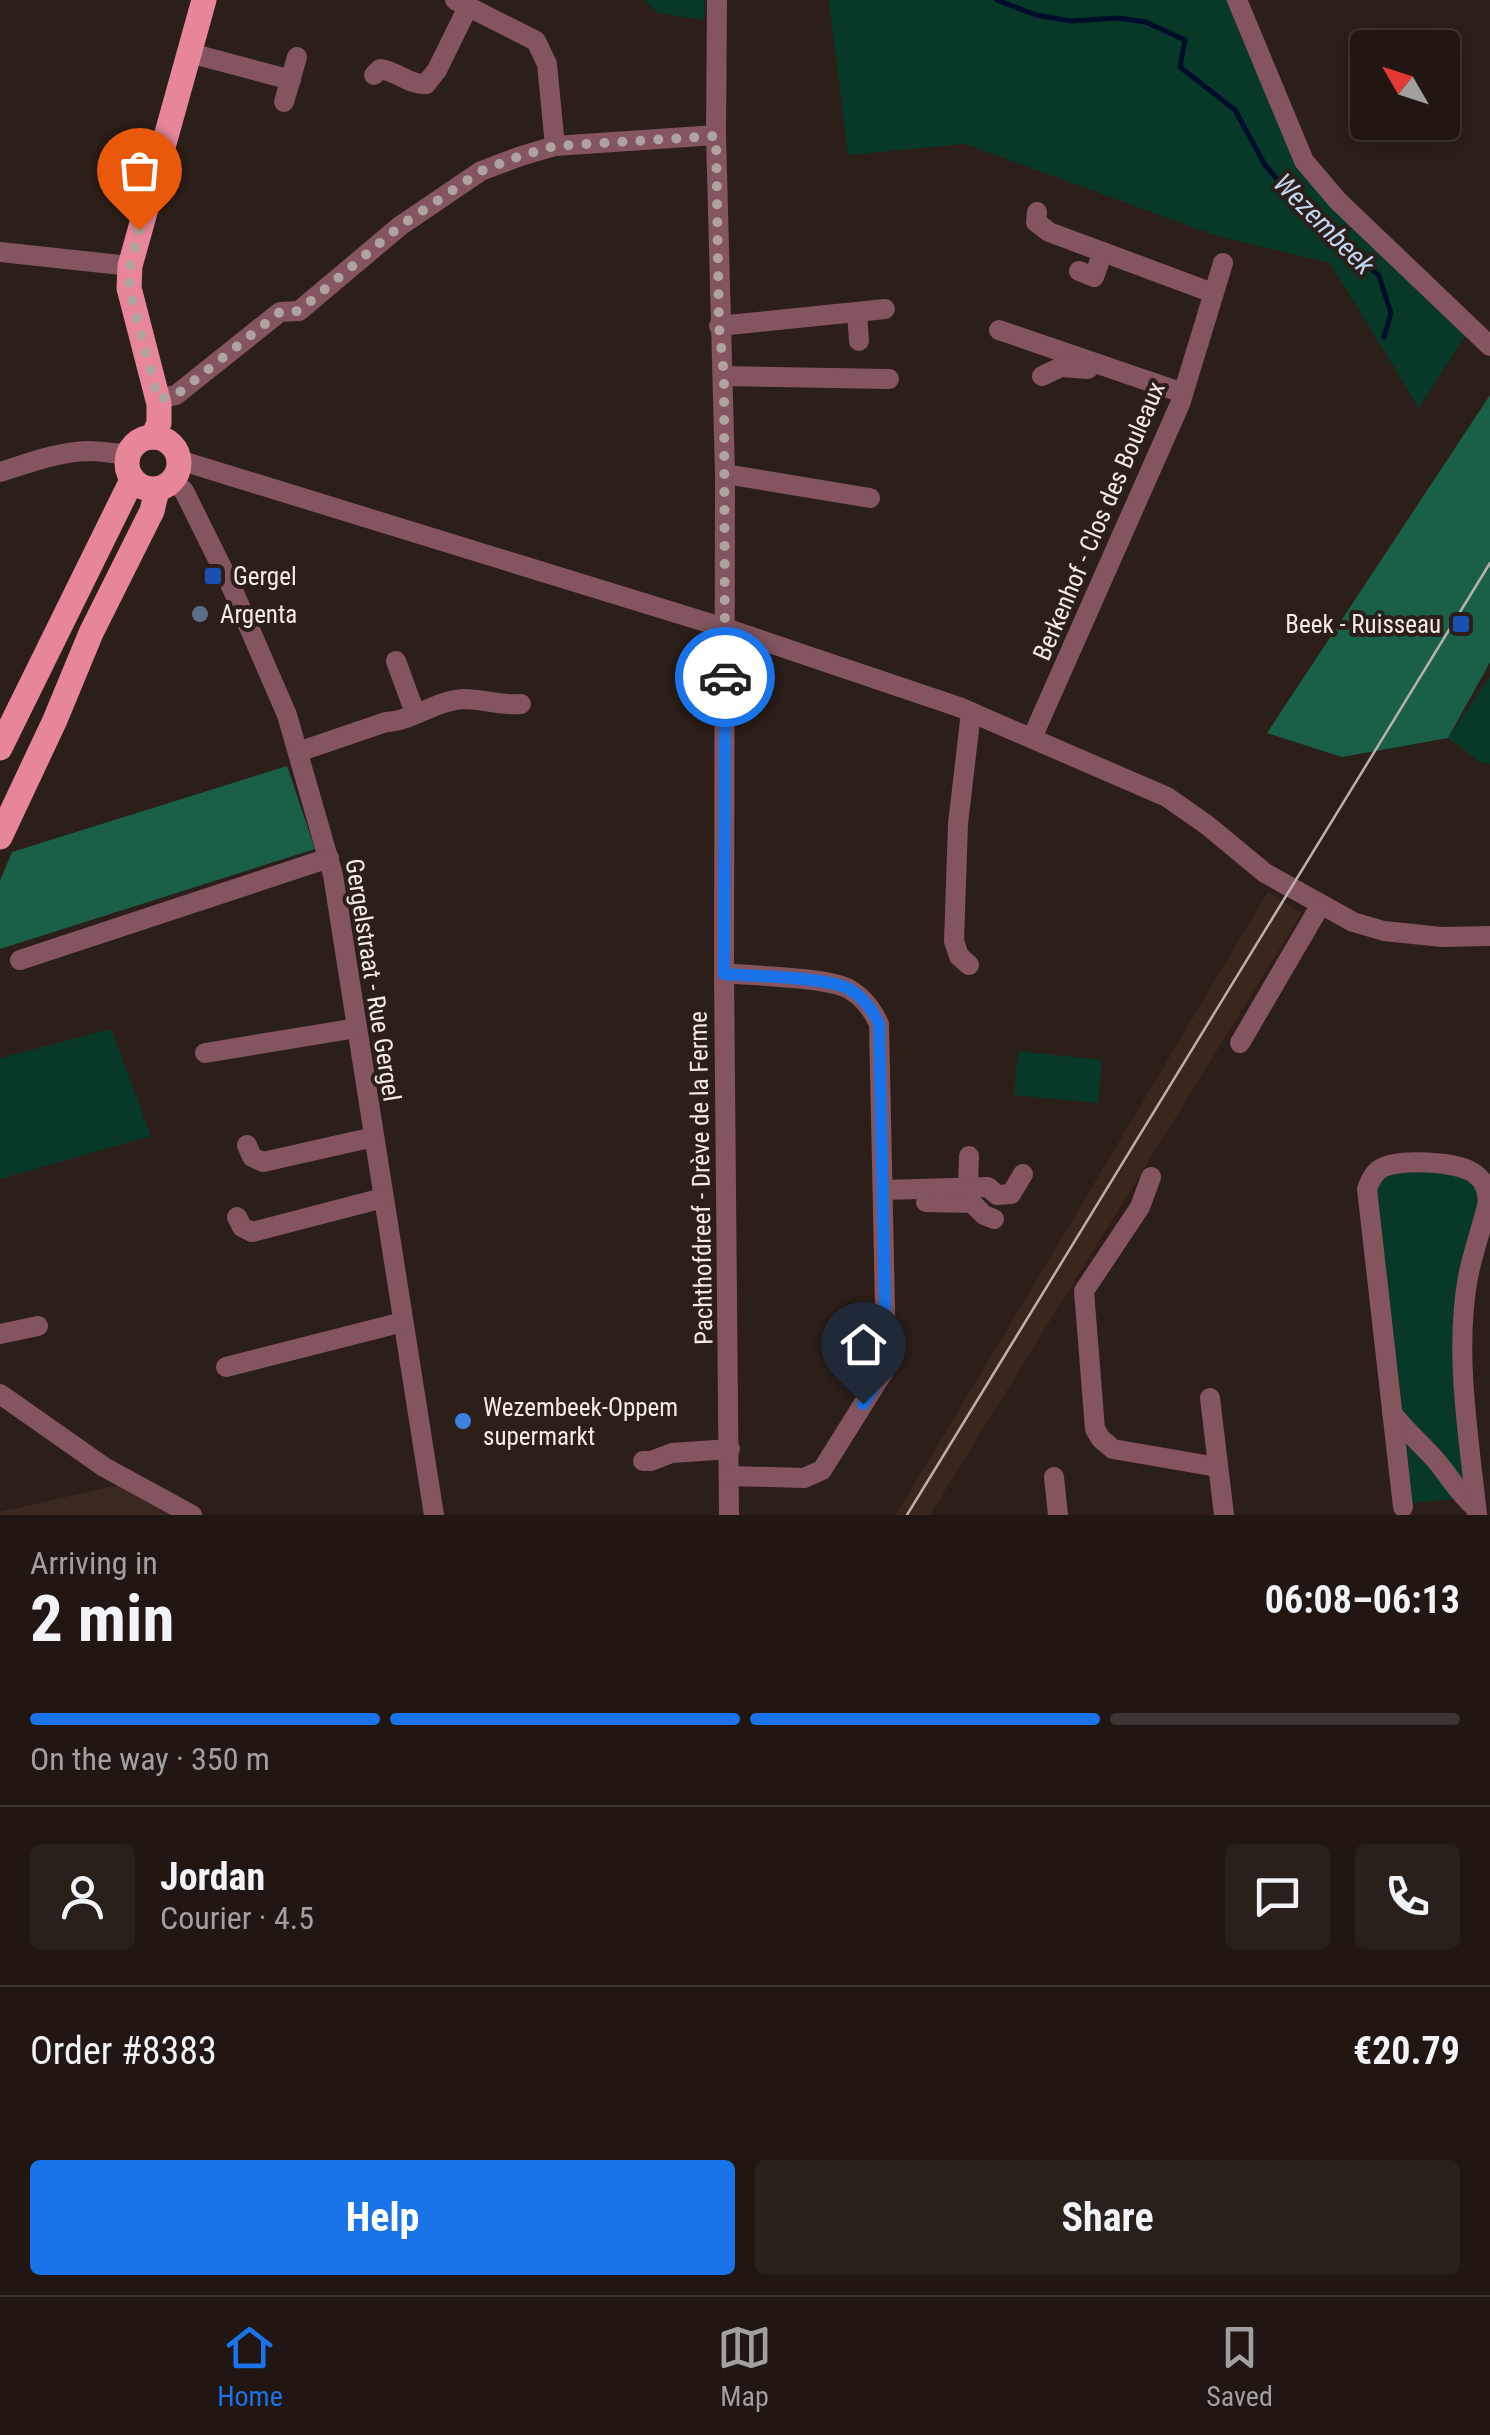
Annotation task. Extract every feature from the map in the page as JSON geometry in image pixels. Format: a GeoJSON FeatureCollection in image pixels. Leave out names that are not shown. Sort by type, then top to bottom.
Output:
{"type":"FeatureCollection","features":[{"type":"Feature","properties":{"kind":"main road"},"geometry":{"type":"LineString","coordinates":[[153,437],[159,423],[158,399],[129,288],[130,266],[204,0]]}},
{"type":"Feature","properties":{"kind":"main road"},"geometry":{"type":"LineString","coordinates":[[0,748],[154,473],[172,445],[165,440],[141,440],[154,473],[152,511],[91,634],[0,837]]}},
{"type":"Feature","properties":{"kind":"street","name":"Pachthofdreef - Drève de la Ferme"},"geometry":{"type":"LineString","coordinates":[[717,0],[719,326],[725,474],[729,1515]]}},
{"type":"Feature","properties":{"kind":"street"},"geometry":{"type":"LineString","coordinates":[[1238,0],[1310,170],[1490,346]]}},
{"type":"Feature","properties":{"kind":"street"},"geometry":{"type":"LineString","coordinates":[[374,75],[380,69],[389,70],[417,85],[426,84],[438,70],[462,4],[536,41],[547,64],[555,146]]}},
{"type":"Feature","properties":{"kind":"street"},"geometry":{"type":"LineString","coordinates":[[190,53],[291,80]]}},
{"type":"Feature","properties":{"kind":"street"},"geometry":{"type":"LineString","coordinates":[[284,102],[297,58]]}},
{"type":"Feature","properties":{"kind":"street"},"geometry":{"type":"LineString","coordinates":[[158,399],[176,395],[280,312],[299,311],[400,226],[481,171],[555,146],[716,136]]}},
{"type":"Feature","properties":{"kind":"street"},"geometry":{"type":"LineString","coordinates":[[1037,212],[1036,222],[1049,232],[1213,293]]}},
{"type":"Feature","properties":{"kind":"street"},"geometry":{"type":"LineString","coordinates":[[0,252],[130,266]]}},
{"type":"Feature","properties":{"kind":"street"},"geometry":{"type":"LineString","coordinates":[[1079,270],[1094,277],[1103,252]]}},
{"type":"Feature","properties":{"kind":"street","name":"Berkenhof - Clos des Bouleaux"},"geometry":{"type":"LineString","coordinates":[[1032,738],[1182,398],[1223,263]]}},
{"type":"Feature","properties":{"kind":"street"},"geometry":{"type":"LineString","coordinates":[[719,326],[885,310]]}},
{"type":"Feature","properties":{"kind":"street"},"geometry":{"type":"LineString","coordinates":[[858,312],[859,341]]}},
{"type":"Feature","properties":{"kind":"street"},"geometry":{"type":"LineString","coordinates":[[999,330],[1182,398]]}},
{"type":"Feature","properties":{"kind":"street"},"geometry":{"type":"LineString","coordinates":[[1042,376],[1061,367],[1088,369],[1182,398]]}},
{"type":"Feature","properties":{"kind":"street"},"geometry":{"type":"LineString","coordinates":[[724,376],[889,378]]}},
{"type":"Feature","properties":{"kind":"street"},"geometry":{"type":"LineString","coordinates":[[0,472],[47,457],[92,451],[154,473],[726,628],[965,709],[1166,797],[1208,825],[1264,873],[1353,922],[1384,931],[1442,937],[1490,936]]}},
{"type":"Feature","properties":{"kind":"street","name":"Gergelstraat - Rue Gergel"},"geometry":{"type":"LineString","coordinates":[[154,473],[184,491],[232,588],[287,716],[329,858],[434,1515]]}},
{"type":"Feature","properties":{"kind":"street"},"geometry":{"type":"LineString","coordinates":[[725,474],[870,498]]}},
{"type":"Feature","properties":{"kind":"street"},"geometry":{"type":"LineString","coordinates":[[396,661],[415,713]]}},
{"type":"Feature","properties":{"kind":"street"},"geometry":{"type":"LineString","coordinates":[[298,752],[397,721],[435,704],[464,699],[506,706],[520,704]]}},
{"type":"Feature","properties":{"kind":"street"},"geometry":{"type":"LineString","coordinates":[[948,826],[965,709]]}},
{"type":"Feature","properties":{"kind":"street"},"geometry":{"type":"LineString","coordinates":[[965,709],[954,942],[959,956],[970,965]]}},
{"type":"Feature","properties":{"kind":"street"},"geometry":{"type":"LineString","coordinates":[[20,960],[329,858]]}},
{"type":"Feature","properties":{"kind":"street"},"geometry":{"type":"LineString","coordinates":[[1240,1043],[1320,906]]}},
{"type":"Feature","properties":{"kind":"street"},"geometry":{"type":"LineString","coordinates":[[724,974],[829,983],[849,989],[870,1006],[879,1024],[886,1354],[884,1371],[822,1470],[804,1478],[730,1476]]}},
{"type":"Feature","properties":{"kind":"street"},"geometry":{"type":"LineString","coordinates":[[205,1053],[357,1028]]}},
{"type":"Feature","properties":{"kind":"street"},"geometry":{"type":"LineString","coordinates":[[248,1145],[252,1157],[263,1162],[374,1137]]}},
{"type":"Feature","properties":{"kind":"street"},"geometry":{"type":"LineString","coordinates":[[968,1187],[969,1156]]}},
{"type":"Feature","properties":{"kind":"street"},"geometry":{"type":"LineString","coordinates":[[1403,1507],[1367,1189],[1375,1174],[1392,1164],[1418,1163],[1464,1168],[1483,1181],[1488,1202],[1468,1276],[1464,1334],[1465,1403],[1477,1511]]}},
{"type":"Feature","properties":{"kind":"street"},"geometry":{"type":"LineString","coordinates":[[883,1196],[968,1187],[988,1187],[997,1195],[1011,1194],[1023,1174]]}},
{"type":"Feature","properties":{"kind":"street"},"geometry":{"type":"LineString","coordinates":[[1151,1177],[1140,1207],[1084,1291],[1096,1429],[1112,1448],[1218,1467]]}},
{"type":"Feature","properties":{"kind":"street"},"geometry":{"type":"LineString","coordinates":[[883,1196],[972,1203],[994,1219]]}},
{"type":"Feature","properties":{"kind":"street"},"geometry":{"type":"LineString","coordinates":[[237,1218],[242,1227],[252,1232],[384,1198]]}},
{"type":"Feature","properties":{"kind":"street"},"geometry":{"type":"LineString","coordinates":[[0,1322],[32,1320],[0,1334]]}},
{"type":"Feature","properties":{"kind":"street"},"geometry":{"type":"LineString","coordinates":[[226,1367],[403,1322]]}},
{"type":"Feature","properties":{"kind":"street"},"geometry":{"type":"LineString","coordinates":[[0,1394],[155,1505],[192,1515]]}},
{"type":"Feature","properties":{"kind":"street"},"geometry":{"type":"LineString","coordinates":[[1210,1398],[1224,1515]]}},
{"type":"Feature","properties":{"kind":"street"},"geometry":{"type":"LineString","coordinates":[[1392,1413],[1477,1511]]}},
{"type":"Feature","properties":{"kind":"street"},"geometry":{"type":"LineString","coordinates":[[643,1462],[672,1453],[730,1449]]}},
{"type":"Feature","properties":{"kind":"street"},"geometry":{"type":"LineString","coordinates":[[1054,1477],[1058,1515]]}},
{"type":"Feature","properties":{"kind":"shaded area"},"geometry":{"type":"Polygon","coordinates":[[[1268,892],[1302,913],[930,1515],[896,1515],[1268,892]]]}},
{"type":"Feature","properties":{"kind":"shaded area"},"geometry":{"type":"Polygon","coordinates":[[[122,1484],[177,1515],[0,1515],[0,1512],[122,1484]]]}},
{"type":"Feature","properties":{"kind":"green space"},"geometry":{"type":"Polygon","coordinates":[[[645,0],[704,0],[704,20],[658,13],[645,0]]]}},
{"type":"Feature","properties":{"kind":"green space"},"geometry":{"type":"Polygon","coordinates":[[[829,0],[1227,0],[1235,9],[1307,178],[1465,336],[1419,408],[1330,263],[1217,236],[965,144],[848,155],[829,0]]]}},
{"type":"Feature","properties":{"kind":"green space"},"geometry":{"type":"Polygon","coordinates":[[[1490,395],[1490,662],[1448,738],[1342,757],[1267,733],[1490,395]]]}},
{"type":"Feature","properties":{"kind":"green space"},"geometry":{"type":"Polygon","coordinates":[[[1490,676],[1490,764],[1480,762],[1448,738],[1490,676]]]}},
{"type":"Feature","properties":{"kind":"green space"},"geometry":{"type":"Polygon","coordinates":[[[287,766],[315,849],[0,949],[0,881],[12,852],[287,766]]]}},
{"type":"Feature","properties":{"kind":"green space"},"geometry":{"type":"Polygon","coordinates":[[[111,1029],[151,1136],[0,1179],[0,1058],[111,1029]]]}},
{"type":"Feature","properties":{"kind":"green space"},"geometry":{"type":"Polygon","coordinates":[[[1018,1051],[1102,1060],[1098,1103],[1014,1095],[1018,1051]]]}},
{"type":"Feature","properties":{"kind":"green space"},"geometry":{"type":"Polygon","coordinates":[[[1390,1170],[1465,1174],[1482,1194],[1463,1284],[1468,1498],[1409,1503],[1375,1187],[1390,1170]]]}},
{"type":"Feature","properties":{"kind":"waterway","name":"Wezembeek"},"geometry":{"type":"LineString","coordinates":[[997,0],[1036,15],[1071,21],[1118,18],[1146,22],[1185,40],[1180,67],[1235,110],[1265,165],[1289,193],[1379,276],[1391,313],[1384,337]]}},
{"type":"Feature","properties":{"kind":"tram line"},"geometry":{"type":"LineString","coordinates":[[907,1515],[1490,563]]}},
{"type":"Feature","properties":{"kind":"way so far"},"geometry":{"type":"LineString","coordinates":[[139,230],[129,288],[158,399],[176,395],[280,312],[299,311],[400,226],[481,171],[555,146],[716,136],[719,326],[724,376],[725,677]]}},
{"type":"Feature","properties":{"kind":"place","name":"Gergel"},"geometry":{"type":"Point","coordinates":[213,576]}},
{"type":"Feature","properties":{"kind":"place","name":"Argenta"},"geometry":{"type":"Point","coordinates":[200,614]}},
{"type":"Feature","properties":{"kind":"place","name":"Beek - Ruisseau"},"geometry":{"type":"Point","coordinates":[1461,624]}},
{"type":"Feature","properties":{"kind":"place","name":"Wezembeek-Oppem supermarkt"},"geometry":{"type":"Point","coordinates":[463,1421]}},
{"type":"Feature","properties":{"kind":"route"},"geometry":{"type":"LineString","coordinates":[[725,677],[724,974],[840,986],[870,1006],[879,1024],[886,1354],[884,1371],[863,1404]]}}]}
